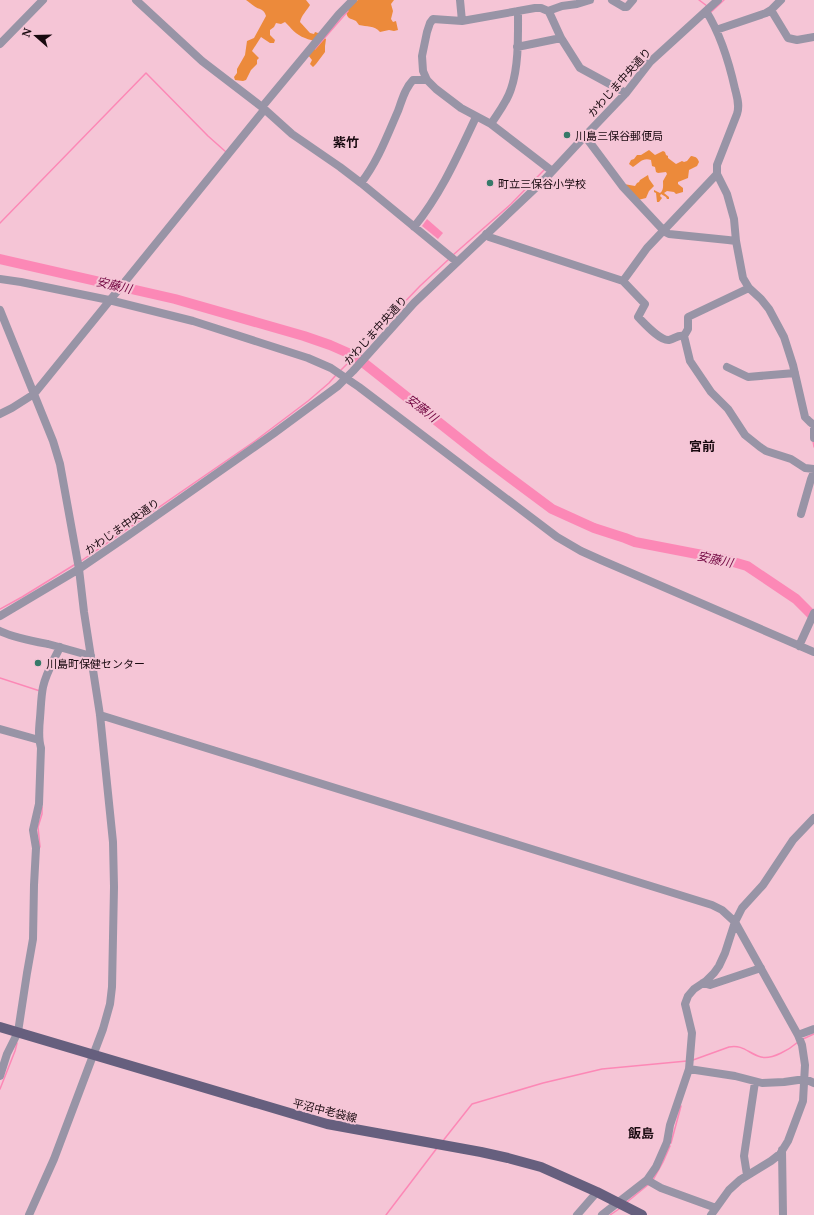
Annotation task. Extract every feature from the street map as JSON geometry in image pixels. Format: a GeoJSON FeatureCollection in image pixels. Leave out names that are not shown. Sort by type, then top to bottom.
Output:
{"type":"FeatureCollection","features":[{"type":"Feature","properties":{"kind":"main road","name":"平沼中老袋線"},"geometry":{"type":"LineString","coordinates":[[0,1027],[327,1124],[481,1152],[520,1161],[548,1170],[618,1202],[642,1215]]}},
{"type":"Feature","properties":{"kind":"street"},"geometry":{"type":"LineString","coordinates":[[0,44],[43,0]]}},
{"type":"Feature","properties":{"kind":"street"},"geometry":{"type":"LineString","coordinates":[[136,0],[202,61],[292,134],[361,183],[457,262]]}},
{"type":"Feature","properties":{"kind":"street"},"geometry":{"type":"LineString","coordinates":[[0,414],[34,394],[339,14],[352,0]]}},
{"type":"Feature","properties":{"kind":"street"},"geometry":{"type":"LineString","coordinates":[[460,0],[462,21]]}},
{"type":"Feature","properties":{"kind":"street"},"geometry":{"type":"LineString","coordinates":[[548,11],[561,3],[578,4],[590,0]]}},
{"type":"Feature","properties":{"kind":"street"},"geometry":{"type":"LineString","coordinates":[[612,0],[624,7],[633,0]]}},
{"type":"Feature","properties":{"kind":"street","name":"かわじま中央通り"},"geometry":{"type":"LineString","coordinates":[[0,616],[79,569],[324,398],[354,370],[414,303],[552,171],[626,93],[650,62],[718,0]]}},
{"type":"Feature","properties":{"kind":"street"},"geometry":{"type":"LineString","coordinates":[[716,30],[766,13],[781,0]]}},
{"type":"Feature","properties":{"kind":"street"},"geometry":{"type":"LineString","coordinates":[[552,171],[490,124],[461,108],[427,80],[423,71],[422,56],[430,23],[433,19],[462,21],[542,8],[548,11],[561,38],[580,68],[626,93]]}},
{"type":"Feature","properties":{"kind":"street"},"geometry":{"type":"LineString","coordinates":[[771,10],[788,38],[797,40],[814,37]]}},
{"type":"Feature","properties":{"kind":"street"},"geometry":{"type":"LineString","coordinates":[[490,124],[505,102],[511,89],[517,47],[518,11]]}},
{"type":"Feature","properties":{"kind":"street"},"geometry":{"type":"LineString","coordinates":[[706,11],[722,44],[733,79],[739,109],[717,165],[717,174],[727,194],[734,219],[736,241],[744,278],[749,288],[769,309],[784,337],[795,373],[805,417],[814,425],[814,438]]}},
{"type":"Feature","properties":{"kind":"street"},"geometry":{"type":"LineString","coordinates":[[517,47],[561,38]]}},
{"type":"Feature","properties":{"kind":"street"},"geometry":{"type":"LineString","coordinates":[[361,183],[377,159],[410,83],[413,80],[427,80]]}},
{"type":"Feature","properties":{"kind":"street"},"geometry":{"type":"LineString","coordinates":[[414,227],[425,214],[447,178],[476,117]]}},
{"type":"Feature","properties":{"kind":"street"},"geometry":{"type":"LineString","coordinates":[[584,136],[623,187],[663,230],[669,234],[736,241]]}},
{"type":"Feature","properties":{"kind":"street"},"geometry":{"type":"LineString","coordinates":[[623,280],[647,248],[717,174]]}},
{"type":"Feature","properties":{"kind":"street"},"geometry":{"type":"LineString","coordinates":[[486,234],[489,237],[623,280],[645,304],[638,317],[659,336],[667,340],[678,336],[684,336]]}},
{"type":"Feature","properties":{"kind":"street"},"geometry":{"type":"LineString","coordinates":[[0,279],[109,300],[178,316],[308,358],[331,368],[568,544],[601,560],[814,652]]}},
{"type":"Feature","properties":{"kind":"street"},"geometry":{"type":"LineString","coordinates":[[749,288],[688,317],[688,329],[684,336],[690,361],[711,392],[728,409],[745,435],[766,451],[791,459],[805,468],[814,469]]}},
{"type":"Feature","properties":{"kind":"street"},"geometry":{"type":"LineString","coordinates":[[0,310],[53,441],[60,464],[79,569],[100,715],[113,842],[114,887],[112,987],[110,1004],[54,1159],[29,1215]]}},
{"type":"Feature","properties":{"kind":"street"},"geometry":{"type":"LineString","coordinates":[[727,367],[748,377],[795,373]]}},
{"type":"Feature","properties":{"kind":"street"},"geometry":{"type":"LineString","coordinates":[[801,514],[814,472]]}},
{"type":"Feature","properties":{"kind":"street"},"geometry":{"type":"LineString","coordinates":[[799,646],[814,613]]}},
{"type":"Feature","properties":{"kind":"street"},"geometry":{"type":"LineString","coordinates":[[0,631],[22,639],[60,647],[91,656]]}},
{"type":"Feature","properties":{"kind":"street"},"geometry":{"type":"LineString","coordinates":[[0,1076],[7,1054],[18,1032],[34,934],[36,848],[33,830],[39,804],[41,696],[43,685],[49,669],[60,647]]}},
{"type":"Feature","properties":{"kind":"street"},"geometry":{"type":"LineString","coordinates":[[100,715],[712,905],[722,910],[735,922],[798,1034],[803,1052],[805,1079],[803,1101],[788,1141],[780,1154],[740,1180],[729,1190],[714,1212],[647,1180]]}},
{"type":"Feature","properties":{"kind":"street"},"geometry":{"type":"LineString","coordinates":[[0,729],[39,740]]}},
{"type":"Feature","properties":{"kind":"street"},"geometry":{"type":"LineString","coordinates":[[602,1215],[647,1180],[656,1167],[667,1142],[670,1125],[688,1069],[692,1033],[685,1004],[688,996],[694,989],[704,983],[719,966],[725,954],[735,922],[742,908],[763,885],[791,843],[814,818]]}},
{"type":"Feature","properties":{"kind":"street"},"geometry":{"type":"LineString","coordinates":[[704,983],[710,985],[761,968]]}},
{"type":"Feature","properties":{"kind":"street"},"geometry":{"type":"LineString","coordinates":[[798,1034],[814,1029]]}},
{"type":"Feature","properties":{"kind":"street"},"geometry":{"type":"LineString","coordinates":[[688,1069],[735,1076],[755,1082],[771,1083],[805,1079],[814,1083]]}},
{"type":"Feature","properties":{"kind":"street"},"geometry":{"type":"LineString","coordinates":[[747,1175],[744,1156],[755,1082]]}},
{"type":"Feature","properties":{"kind":"street"},"geometry":{"type":"LineString","coordinates":[[782,1150],[783,1215]]}},
{"type":"Feature","properties":{"kind":"street"},"geometry":{"type":"LineString","coordinates":[[577,1215],[597,1192]]}},
{"type":"Feature","properties":{"kind":"shaded area"},"geometry":{"type":"Polygon","coordinates":[[[246,0],[306,0],[310,5],[300,22],[310,33],[318,33],[326,39],[325,52],[316,64],[313,67],[310,64],[312,60],[308,55],[317,42],[299,35],[285,22],[281,24],[276,23],[270,30],[270,35],[275,40],[274,43],[270,43],[261,37],[252,51],[259,58],[257,60],[257,64],[251,70],[246,80],[235,80],[234,77],[237,73],[237,69],[245,55],[247,41],[254,38],[266,16],[263,10],[246,0]]]}},
{"type":"Feature","properties":{"kind":"shaded area"},"geometry":{"type":"Polygon","coordinates":[[[358,0],[394,0],[391,4],[393,11],[391,19],[393,22],[396,21],[398,30],[380,32],[373,27],[359,25],[356,21],[349,18],[346,11],[358,0]]]}},
{"type":"Feature","properties":{"kind":"shaded area"},"geometry":{"type":"Polygon","coordinates":[[[649,150],[655,155],[663,151],[665,152],[668,158],[676,164],[682,161],[687,161],[691,156],[697,158],[699,162],[697,166],[689,170],[688,178],[678,182],[678,184],[683,188],[683,192],[676,194],[674,192],[667,191],[664,193],[669,197],[669,199],[661,194],[660,196],[662,198],[659,202],[657,202],[656,193],[654,190],[660,193],[661,192],[663,181],[667,174],[666,172],[656,172],[655,167],[652,166],[651,160],[648,159],[641,161],[633,167],[629,164],[637,155],[641,155],[649,150]]]}},
{"type":"Feature","properties":{"kind":"shaded area"},"geometry":{"type":"Polygon","coordinates":[[[648,175],[654,186],[649,191],[646,198],[638,200],[624,184],[635,186],[640,180],[648,175]]]}},
{"type":"Feature","properties":{"kind":"shaded area"},"geometry":{"type":"Polygon","coordinates":[[[427,219],[443,233],[438,239],[422,226],[427,219]]]}},
{"type":"Feature","properties":{"kind":"waterway"},"geometry":{"type":"LineString","coordinates":[[699,0],[707,6]]}},
{"type":"Feature","properties":{"kind":"waterway"},"geometry":{"type":"LineString","coordinates":[[711,12],[724,0]]}},
{"type":"Feature","properties":{"kind":"waterway"},"geometry":{"type":"LineString","coordinates":[[315,49],[348,11]]}},
{"type":"Feature","properties":{"kind":"waterway"},"geometry":{"type":"LineString","coordinates":[[0,223],[146,73],[208,136],[226,152]]}},
{"type":"Feature","properties":{"kind":"waterway"},"geometry":{"type":"LineString","coordinates":[[453,255],[511,204],[545,169]]}},
{"type":"Feature","properties":{"kind":"waterway","name":"安藤川"},"geometry":{"type":"LineString","coordinates":[[0,259],[175,299],[304,336],[330,345],[355,356],[485,459],[552,509],[594,528],[635,542],[723,559],[747,566],[796,599],[814,617]]}},
{"type":"Feature","properties":{"kind":"waterway"},"geometry":{"type":"LineString","coordinates":[[340,371],[420,286],[449,259]]}},
{"type":"Feature","properties":{"kind":"waterway"},"geometry":{"type":"LineString","coordinates":[[81,561],[255,441],[308,401],[336,375]]}},
{"type":"Feature","properties":{"kind":"waterway"},"geometry":{"type":"LineString","coordinates":[[813,441],[814,447]]}},
{"type":"Feature","properties":{"kind":"waterway"},"geometry":{"type":"LineString","coordinates":[[0,609],[74,565]]}},
{"type":"Feature","properties":{"kind":"waterway"},"geometry":{"type":"LineString","coordinates":[[0,678],[40,691]]}},
{"type":"Feature","properties":{"kind":"waterway"},"geometry":{"type":"LineString","coordinates":[[40,847],[38,827],[42,814],[42,807]]}},
{"type":"Feature","properties":{"kind":"waterway"},"geometry":{"type":"LineString","coordinates":[[803,1039],[814,1034]]}},
{"type":"Feature","properties":{"kind":"waterway"},"geometry":{"type":"LineString","coordinates":[[693,1060],[734,1046],[765,1058],[786,1051],[798,1042]]}},
{"type":"Feature","properties":{"kind":"waterway"},"geometry":{"type":"LineString","coordinates":[[0,1089],[17,1043]]}},
{"type":"Feature","properties":{"kind":"waterway"},"geometry":{"type":"LineString","coordinates":[[442,1142],[472,1104],[543,1083],[602,1069],[687,1061]]}},
{"type":"Feature","properties":{"kind":"waterway"},"geometry":{"type":"LineString","coordinates":[[671,1143],[681,1106]]}},
{"type":"Feature","properties":{"kind":"waterway"},"geometry":{"type":"LineString","coordinates":[[653,1180],[670,1146]]}},
{"type":"Feature","properties":{"kind":"waterway"},"geometry":{"type":"LineString","coordinates":[[386,1215],[437,1148]]}},
{"type":"Feature","properties":{"kind":"waterway"},"geometry":{"type":"LineString","coordinates":[[627,1202],[649,1184]]}},
{"type":"Feature","properties":{"kind":"waterway"},"geometry":{"type":"LineString","coordinates":[[610,1215],[619,1209]]}},
{"type":"Feature","properties":{"kind":"place","name":"川島三保谷郵便局"},"geometry":{"type":"Point","coordinates":[567,135]}},
{"type":"Feature","properties":{"kind":"place","name":"町立三保谷小学校"},"geometry":{"type":"Point","coordinates":[490,183]}},
{"type":"Feature","properties":{"kind":"place","name":"川島町保健センター"},"geometry":{"type":"Point","coordinates":[38,663]}},
{"type":"Feature","properties":{"kind":"district","name":"紫竹"},"geometry":{"type":"Point","coordinates":[346,142]}},
{"type":"Feature","properties":{"kind":"district","name":"宮前"},"geometry":{"type":"Point","coordinates":[702,446]}},
{"type":"Feature","properties":{"kind":"district","name":"飯島"},"geometry":{"type":"Point","coordinates":[641,1133]}}]}
